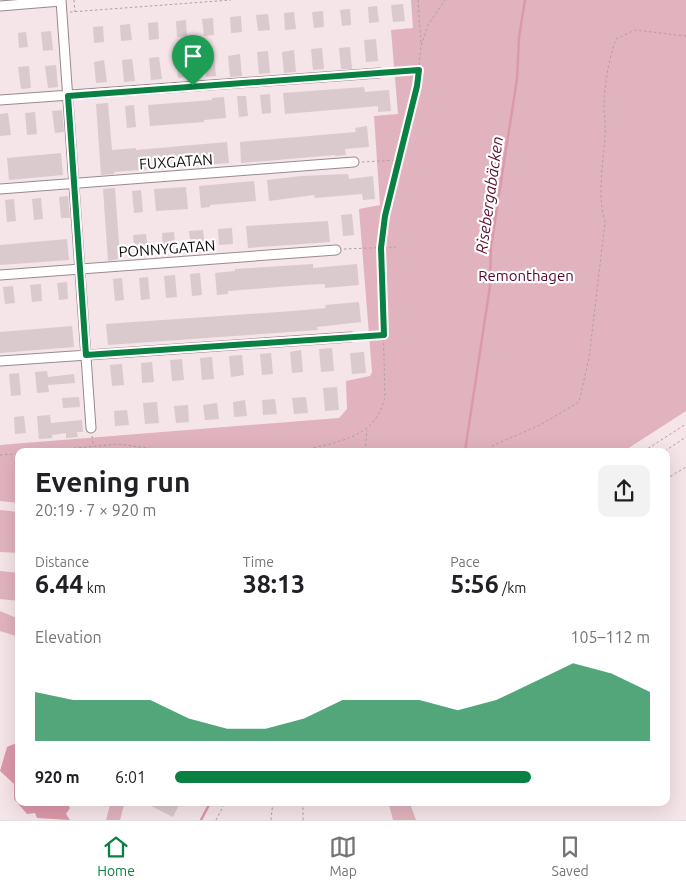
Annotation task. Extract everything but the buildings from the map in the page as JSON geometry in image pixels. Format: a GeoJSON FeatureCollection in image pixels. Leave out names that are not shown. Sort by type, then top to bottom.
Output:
{"type":"FeatureCollection","features":[{"type":"Feature","properties":{"kind":"street"},"geometry":{"type":"LineString","coordinates":[[0,6],[61,1],[92,428]]}},
{"type":"Feature","properties":{"kind":"street"},"geometry":{"type":"LineString","coordinates":[[0,100],[379,73]]}},
{"type":"Feature","properties":{"kind":"street","name":"FUXGATAN"},"geometry":{"type":"LineString","coordinates":[[0,189],[354,162]]}},
{"type":"Feature","properties":{"kind":"street","name":"PONNYGATAN"},"geometry":{"type":"LineString","coordinates":[[0,275],[336,250]]}},
{"type":"Feature","properties":{"kind":"street"},"geometry":{"type":"LineString","coordinates":[[0,361],[351,337]]}},
{"type":"Feature","properties":{"kind":"path"},"geometry":{"type":"LineString","coordinates":[[74,0],[75,12]]}},
{"type":"Feature","properties":{"kind":"path"},"geometry":{"type":"LineString","coordinates":[[62,12],[232,0]]}},
{"type":"Feature","properties":{"kind":"path"},"geometry":{"type":"LineString","coordinates":[[311,448],[358,435],[367,429],[383,407],[385,396],[381,248],[385,216],[417,86],[421,46],[418,0]]}},
{"type":"Feature","properties":{"kind":"path"},"geometry":{"type":"LineString","coordinates":[[421,46],[428,25],[444,0]]}},
{"type":"Feature","properties":{"kind":"path"},"geometry":{"type":"LineString","coordinates":[[491,448],[540,425],[579,402],[589,358],[605,222],[600,176],[605,135],[604,102],[612,51],[616,39],[635,30],[686,36]]}},
{"type":"Feature","properties":{"kind":"path"},"geometry":{"type":"LineString","coordinates":[[379,73],[419,70]]}},
{"type":"Feature","properties":{"kind":"path"},"geometry":{"type":"LineString","coordinates":[[354,162],[399,160]]}},
{"type":"Feature","properties":{"kind":"path"},"geometry":{"type":"LineString","coordinates":[[336,250],[396,247]]}},
{"type":"Feature","properties":{"kind":"path"},"geometry":{"type":"LineString","coordinates":[[351,337],[384,335]]}},
{"type":"Feature","properties":{"kind":"path"},"geometry":{"type":"LineString","coordinates":[[649,448],[686,424]]}},
{"type":"Feature","properties":{"kind":"path"},"geometry":{"type":"LineString","coordinates":[[365,448],[367,429]]}},
{"type":"Feature","properties":{"kind":"path"},"geometry":{"type":"LineString","coordinates":[[670,448],[686,438]]}},
{"type":"Feature","properties":{"kind":"path"},"geometry":{"type":"LineString","coordinates":[[77,448],[120,444],[147,448]]}},
{"type":"Feature","properties":{"kind":"path"},"geometry":{"type":"LineString","coordinates":[[0,455],[15,454]]}},
{"type":"Feature","properties":{"kind":"path"},"geometry":{"type":"LineString","coordinates":[[670,477],[686,467]]}},
{"type":"Feature","properties":{"kind":"path"},"geometry":{"type":"LineString","coordinates":[[216,820],[223,806]]}},
{"type":"Feature","properties":{"kind":"path"},"geometry":{"type":"LineString","coordinates":[[271,820],[272,806]]}},
{"type":"Feature","properties":{"kind":"path"},"geometry":{"type":"LineString","coordinates":[[303,806],[303,820]]}},
{"type":"Feature","properties":{"kind":"green space","name":"Remonthagen"},"geometry":{"type":"Polygon","coordinates":[[[411,0],[686,0],[686,411],[629,448],[15,448],[15,503],[0,501],[0,445],[339,418],[347,409],[346,381],[370,376],[372,372],[359,209],[380,205],[374,116],[398,114],[391,30],[413,28],[411,0]]]}},
{"type":"Feature","properties":{"kind":"green space"},"geometry":{"type":"Polygon","coordinates":[[[0,510],[15,512],[15,553],[0,552],[0,510]]]}},
{"type":"Feature","properties":{"kind":"green space"},"geometry":{"type":"Polygon","coordinates":[[[0,571],[15,573],[15,601],[0,599],[0,571]]]}},
{"type":"Feature","properties":{"kind":"green space"},"geometry":{"type":"Polygon","coordinates":[[[0,611],[15,617],[15,636],[0,631],[0,611]]]}},
{"type":"Feature","properties":{"kind":"green space"},"geometry":{"type":"Polygon","coordinates":[[[110,806],[124,806],[120,820],[106,820],[110,806]]]}},
{"type":"Feature","properties":{"kind":"green space"},"geometry":{"type":"Polygon","coordinates":[[[389,806],[411,806],[416,820],[393,820],[389,806]]]}},
{"type":"Feature","properties":{"kind":"shaded area"},"geometry":{"type":"Polygon","coordinates":[[[15,744],[15,800],[14,784],[0,771],[7,747],[15,744]]]}},
{"type":"Feature","properties":{"kind":"shaded area"},"geometry":{"type":"Polygon","coordinates":[[[20,806],[69,806],[70,808],[66,814],[70,820],[37,818],[35,813],[27,814],[20,806]]]}},
{"type":"Feature","properties":{"kind":"waterway","name":"Risebergabäcken"},"geometry":{"type":"LineString","coordinates":[[465,448],[490,286],[491,246],[517,79],[519,37],[525,0]]}},
{"type":"Feature","properties":{"kind":"waterway","name":"Risebergabäcken"},"geometry":{"type":"LineString","coordinates":[[201,820],[208,806]]}},
{"type":"Feature","properties":{"kind":"route"},"geometry":{"type":"LineString","coordinates":[[419,70],[417,86],[385,216],[381,248],[384,335],[86,355],[68,96],[193,86],[419,70]]}}]}
